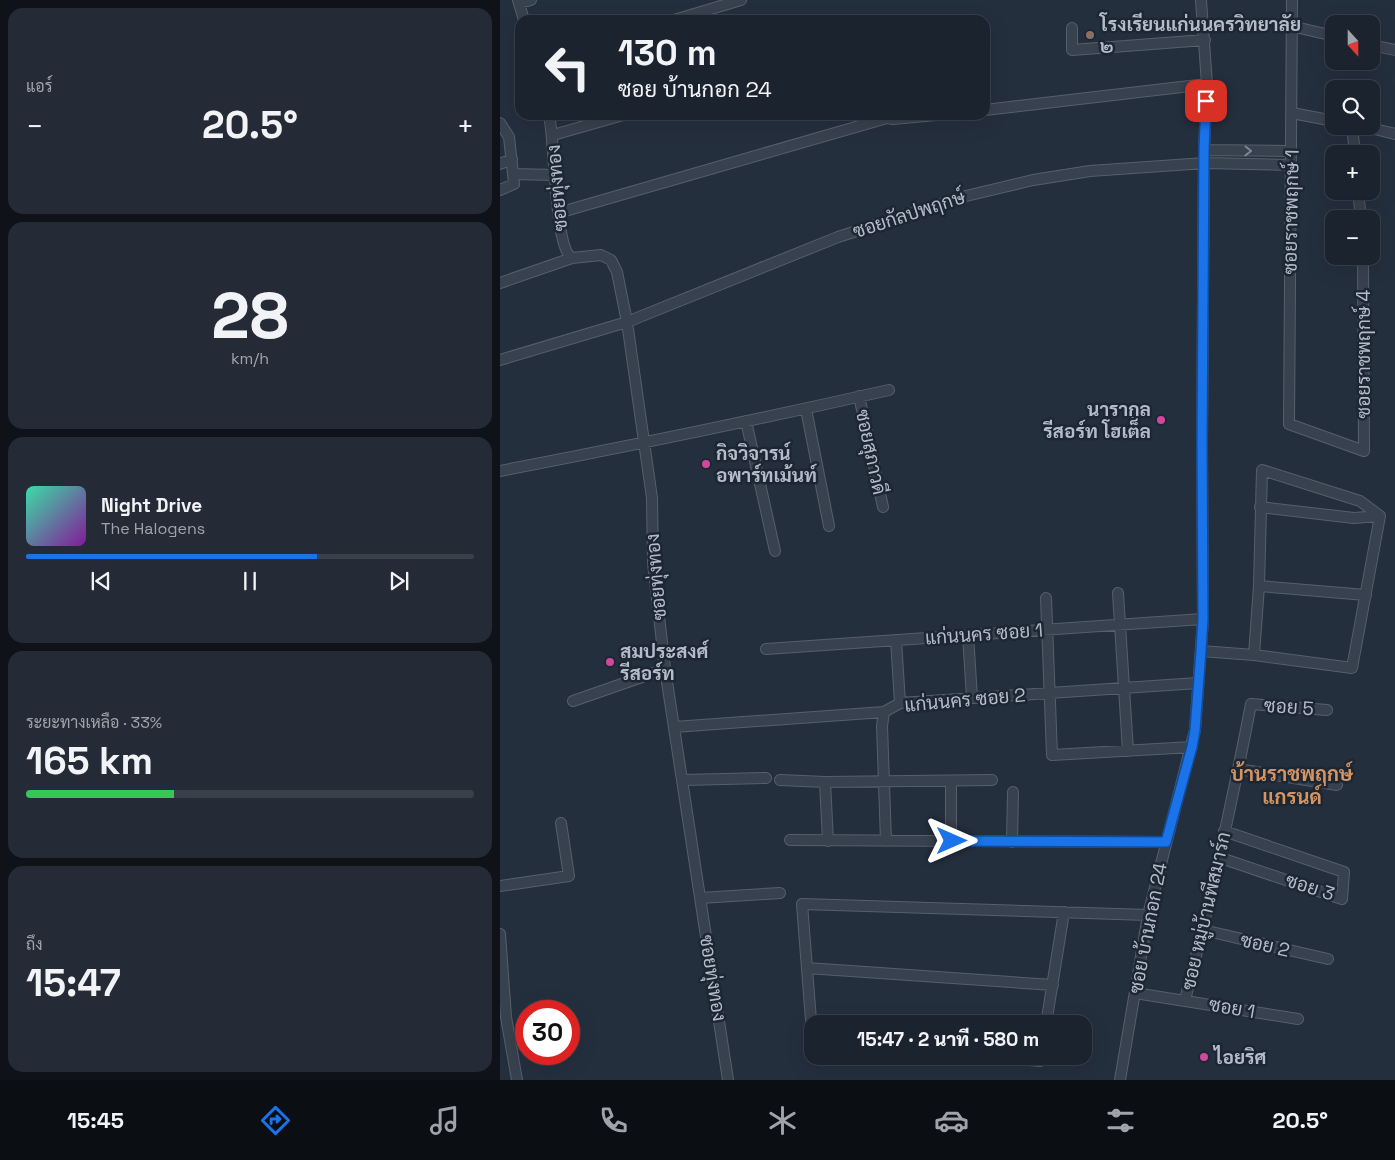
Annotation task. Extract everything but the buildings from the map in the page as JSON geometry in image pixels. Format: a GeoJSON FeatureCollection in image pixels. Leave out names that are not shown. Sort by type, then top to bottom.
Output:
{"type":"FeatureCollection","features":[{"type":"Feature","properties":{"kind":"street"},"geometry":{"type":"LineString","coordinates":[[523,15],[519,1],[531,0]]}},
{"type":"Feature","properties":{"kind":"street"},"geometry":{"type":"LineString","coordinates":[[691,15],[741,0]]}},
{"type":"Feature","properties":{"kind":"street","name":"ซอย บ้านกอก 24"},"geometry":{"type":"LineString","coordinates":[[1120,1080],[1148,914],[1192,747],[1201,651],[1203,619],[1204,150],[1207,84],[1202,0]]}},
{"type":"Feature","properties":{"kind":"street","name":"ซอยราชพฤกษ์ 1"},"geometry":{"type":"LineString","coordinates":[[1292,0],[1288,424],[1364,451]]}},
{"type":"Feature","properties":{"kind":"street"},"geometry":{"type":"LineString","coordinates":[[1292,26],[1325,34]]}},
{"type":"Feature","properties":{"kind":"street"},"geometry":{"type":"LineString","coordinates":[[1072,28],[1072,50],[1205,40]]}},
{"type":"Feature","properties":{"kind":"street"},"geometry":{"type":"LineString","coordinates":[[1380,47],[1395,50]]}},
{"type":"Feature","properties":{"kind":"street"},"geometry":{"type":"LineString","coordinates":[[990,109],[1207,84]]}},
{"type":"Feature","properties":{"kind":"street"},"geometry":{"type":"LineString","coordinates":[[1292,113],[1325,119]]}},
{"type":"Feature","properties":{"kind":"street","name":"ซอยทุ่งทอง"},"geometry":{"type":"LineString","coordinates":[[550,120],[553,135],[558,213],[563,245],[568,256],[572,258],[601,256],[611,260],[617,272],[628,322],[652,498],[653,563],[665,669],[728,1080]]}},
{"type":"Feature","properties":{"kind":"street"},"geometry":{"type":"LineString","coordinates":[[553,135],[606,120]]}},
{"type":"Feature","properties":{"kind":"street"},"geometry":{"type":"LineString","coordinates":[[558,213],[872,120]]}},
{"type":"Feature","properties":{"kind":"street"},"geometry":{"type":"LineString","coordinates":[[500,123],[509,137],[514,184],[500,190]]}},
{"type":"Feature","properties":{"kind":"street"},"geometry":{"type":"LineString","coordinates":[[1380,130],[1395,134]]}},
{"type":"Feature","properties":{"kind":"street"},"geometry":{"type":"LineString","coordinates":[[1204,150],[1291,152]]}},
{"type":"Feature","properties":{"kind":"street"},"geometry":{"type":"LineString","coordinates":[[500,164],[512,159]]}},
{"type":"Feature","properties":{"kind":"street","name":"ซอยกัลปพฤกษ์"},"geometry":{"type":"LineString","coordinates":[[500,360],[628,322],[838,237],[966,196],[1033,180],[1090,171],[1205,163],[1291,165]]}},
{"type":"Feature","properties":{"kind":"street"},"geometry":{"type":"LineString","coordinates":[[513,174],[555,175]]}},
{"type":"Feature","properties":{"kind":"street"},"geometry":{"type":"LineString","coordinates":[[500,283],[572,258]]}},
{"type":"Feature","properties":{"kind":"street","name":"ซอยราชพฤกษ์ 4"},"geometry":{"type":"LineString","coordinates":[[1363,265],[1364,451]]}},
{"type":"Feature","properties":{"kind":"street","name":"ซอยสุภาวดี"},"geometry":{"type":"LineString","coordinates":[[500,471],[643,443],[889,390]]}},
{"type":"Feature","properties":{"kind":"street","name":"ซอยสุภาวดี"},"geometry":{"type":"LineString","coordinates":[[859,396],[883,508]]}},
{"type":"Feature","properties":{"kind":"street"},"geometry":{"type":"LineString","coordinates":[[806,409],[829,526]]}},
{"type":"Feature","properties":{"kind":"street"},"geometry":{"type":"LineString","coordinates":[[746,421],[775,551]]}},
{"type":"Feature","properties":{"kind":"street"},"geometry":{"type":"LineString","coordinates":[[1254,655],[1259,586],[1262,470],[1360,501],[1380,516]]}},
{"type":"Feature","properties":{"kind":"street"},"geometry":{"type":"LineString","coordinates":[[1260,507],[1354,518],[1380,516]]}},
{"type":"Feature","properties":{"kind":"street"},"geometry":{"type":"LineString","coordinates":[[1201,651],[1254,655],[1352,668],[1380,516]]}},
{"type":"Feature","properties":{"kind":"street"},"geometry":{"type":"LineString","coordinates":[[1259,586],[1366,595]]}},
{"type":"Feature","properties":{"kind":"street"},"geometry":{"type":"LineString","coordinates":[[1118,593],[1128,751]]}},
{"type":"Feature","properties":{"kind":"street"},"geometry":{"type":"LineString","coordinates":[[1046,598],[1052,755],[1192,747]]}},
{"type":"Feature","properties":{"kind":"street","name":"แก่นนคร ซอย 1"},"geometry":{"type":"LineString","coordinates":[[766,649],[1203,619]]}},
{"type":"Feature","properties":{"kind":"street"},"geometry":{"type":"LineString","coordinates":[[968,635],[972,698]]}},
{"type":"Feature","properties":{"kind":"street"},"geometry":{"type":"LineString","coordinates":[[896,640],[900,703]]}},
{"type":"Feature","properties":{"kind":"street"},"geometry":{"type":"LineString","coordinates":[[573,701],[665,669]]}},
{"type":"Feature","properties":{"kind":"street","name":"แก่นนคร ซอย 2"},"geometry":{"type":"LineString","coordinates":[[674,727],[884,712],[900,703],[1198,683]]}},
{"type":"Feature","properties":{"kind":"street","name":"ซอย 5"},"geometry":{"type":"LineString","coordinates":[[1251,704],[1327,710]]}},
{"type":"Feature","properties":{"kind":"street","name":"ซอย หมู่บ้านพีสมาร์ก"},"geometry":{"type":"LineString","coordinates":[[1185,1000],[1203,930],[1251,704]]}},
{"type":"Feature","properties":{"kind":"street"},"geometry":{"type":"LineString","coordinates":[[884,712],[882,726],[886,841]]}},
{"type":"Feature","properties":{"kind":"street"},"geometry":{"type":"LineString","coordinates":[[1238,769],[1337,785]]}},
{"type":"Feature","properties":{"kind":"street"},"geometry":{"type":"LineString","coordinates":[[683,780],[766,778]]}},
{"type":"Feature","properties":{"kind":"street"},"geometry":{"type":"LineString","coordinates":[[780,780],[825,782],[992,780]]}},
{"type":"Feature","properties":{"kind":"street"},"geometry":{"type":"LineString","coordinates":[[951,781],[952,841]]}},
{"type":"Feature","properties":{"kind":"street"},"geometry":{"type":"LineString","coordinates":[[825,782],[828,841]]}},
{"type":"Feature","properties":{"kind":"street"},"geometry":{"type":"LineString","coordinates":[[1012,842],[1013,792]]}},
{"type":"Feature","properties":{"kind":"street"},"geometry":{"type":"LineString","coordinates":[[500,886],[569,876],[561,823]]}},
{"type":"Feature","properties":{"kind":"street","name":"ซอย 3"},"geometry":{"type":"LineString","coordinates":[[1218,857],[1342,899],[1344,872],[1224,830]]}},
{"type":"Feature","properties":{"kind":"street"},"geometry":{"type":"LineString","coordinates":[[790,840],[1166,842]]}},
{"type":"Feature","properties":{"kind":"street"},"geometry":{"type":"LineString","coordinates":[[700,898],[780,894]]}},
{"type":"Feature","properties":{"kind":"street"},"geometry":{"type":"LineString","coordinates":[[811,1015],[802,904],[1148,914]]}},
{"type":"Feature","properties":{"kind":"street"},"geometry":{"type":"LineString","coordinates":[[1047,1015],[1064,912]]}},
{"type":"Feature","properties":{"kind":"street","name":"ซอย 2"},"geometry":{"type":"LineString","coordinates":[[1203,930],[1328,959]]}},
{"type":"Feature","properties":{"kind":"street"},"geometry":{"type":"LineString","coordinates":[[500,934],[506,1017],[516,1080]]}},
{"type":"Feature","properties":{"kind":"street"},"geometry":{"type":"LineString","coordinates":[[808,968],[1052,985]]}},
{"type":"Feature","properties":{"kind":"street","name":"ซอย 1"},"geometry":{"type":"LineString","coordinates":[[1135,993],[1298,1019]]}},
{"type":"Feature","properties":{"kind":"place","name":"โรงเรียนแก่นนครวิทยาลัย ๒"},"geometry":{"type":"Point","coordinates":[1090,35]}},
{"type":"Feature","properties":{"kind":"place","name":"นารากูล รีสอร์ท โฮเต็ล"},"geometry":{"type":"Point","coordinates":[1161,420]}},
{"type":"Feature","properties":{"kind":"place","name":"กิจวิจารน์ อพาร์ทเม้นท์"},"geometry":{"type":"Point","coordinates":[706,464]}},
{"type":"Feature","properties":{"kind":"place","name":"สมประสงศ์ รีสอร์ท"},"geometry":{"type":"Point","coordinates":[610,662]}},
{"type":"Feature","properties":{"kind":"place","name":"ไอยริศ"},"geometry":{"type":"Point","coordinates":[1204,1057]}},
{"type":"Feature","properties":{"kind":"district","name":"บ้านราชพฤกษ์ แกรนด์"},"geometry":{"type":"Point","coordinates":[1292,786]}},
{"type":"Feature","properties":{"kind":"route"},"geometry":{"type":"LineString","coordinates":[[952,841],[1166,842],[1195,730],[1203,619],[1202,444],[1206,101]]}}]}
